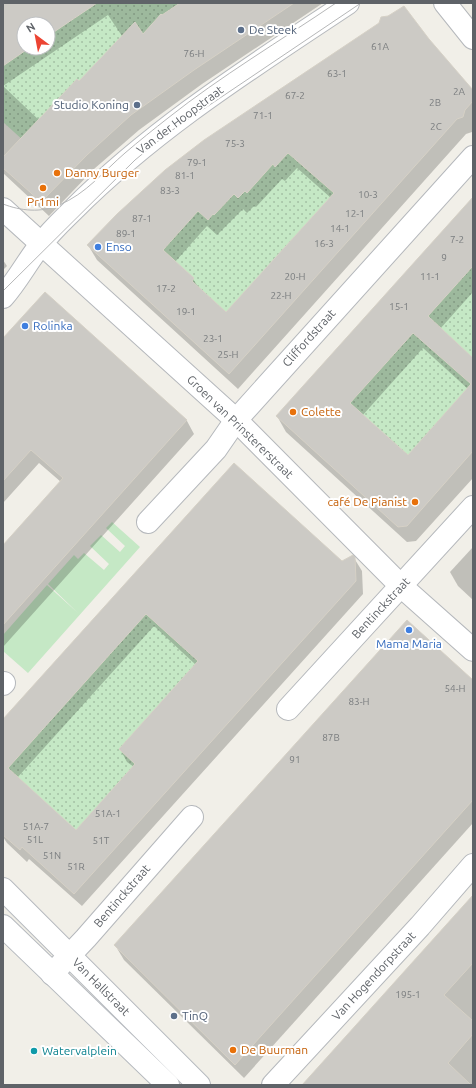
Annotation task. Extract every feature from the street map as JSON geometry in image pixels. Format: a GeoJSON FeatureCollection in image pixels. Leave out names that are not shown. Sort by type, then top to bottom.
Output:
{"type":"FeatureCollection","features":[{"type":"Feature","properties":{"kind":"street","name":"Van der Hoopstraat"},"geometry":{"type":"LineString","coordinates":[[3,297],[42,243],[79,204],[156,136],[221,89],[348,3]]}},
{"type":"Feature","properties":{"kind":"street"},"geometry":{"type":"LineString","coordinates":[[446,3],[473,38]]}},
{"type":"Feature","properties":{"kind":"street","name":"Cliffordstraat"},"geometry":{"type":"LineString","coordinates":[[148,522],[216,448],[236,420],[473,157]]}},
{"type":"Feature","properties":{"kind":"street","name":"Groen van Prinstererstraat"},"geometry":{"type":"LineString","coordinates":[[3,209],[236,420],[401,586],[473,650]]}},
{"type":"Feature","properties":{"kind":"street","name":"Bentinckstraat"},"geometry":{"type":"LineString","coordinates":[[288,709],[473,507]]}},
{"type":"Feature","properties":{"kind":"street","name":"Bentinckstraat"},"geometry":{"type":"LineString","coordinates":[[52,974],[70,956],[192,817]]}},
{"type":"Feature","properties":{"kind":"street","name":"Van Hogendorpstraat"},"geometry":{"type":"LineString","coordinates":[[273,1085],[420,926],[473,865]]}},
{"type":"Feature","properties":{"kind":"street","name":"Van Hallstraat"},"geometry":{"type":"LineString","coordinates":[[3,889],[199,1085]]}},
{"type":"Feature","properties":{"kind":"street","name":"Van Hallstraat"},"geometry":{"type":"LineString","coordinates":[[3,926],[168,1085]]}},
{"type":"Feature","properties":{"kind":"green space"},"geometry":{"type":"Polygon","coordinates":[[[44,3],[266,3],[48,163],[3,122],[3,35],[16,25],[16,56],[56,56],[56,16],[27,16],[44,3]]]}},
{"type":"Feature","properties":{"kind":"green space"},"geometry":{"type":"Polygon","coordinates":[[[401,41],[448,104],[236,343],[137,252],[401,41]]]}},
{"type":"Feature","properties":{"kind":"green space"},"geometry":{"type":"Polygon","coordinates":[[[473,258],[473,425],[406,498],[328,425],[473,258]]]}},
{"type":"Feature","properties":{"kind":"green space"},"geometry":{"type":"Polygon","coordinates":[[[237,506],[329,587],[71,864],[3,763],[237,506]]]}},
{"type":"Feature","properties":{"kind":"green space"},"geometry":{"type":"Polygon","coordinates":[[[112,522],[140,547],[28,673],[3,651],[3,635],[47,585],[78,613],[48,584],[74,555],[78,559],[84,553],[104,570],[109,564],[90,546],[101,535],[120,552],[125,546],[106,528],[112,522]]]}},
{"type":"Feature","properties":{"kind":"building"},"geometry":{"type":"Polygon","coordinates":[[[3,3],[97,3],[56,31],[56,16],[16,16],[16,56],[17,56],[3,66],[3,3]]]}},
{"type":"Feature","properties":{"kind":"building"},"geometry":{"type":"Polygon","coordinates":[[[180,3],[294,3],[194,70],[131,115],[87,155],[41,202],[3,168],[3,157],[77,79],[79,81],[135,22],[143,34],[161,14],[162,15],[180,3]]]}},
{"type":"Feature","properties":{"kind":"building"},"geometry":{"type":"Polygon","coordinates":[[[404,6],[429,39],[473,90],[473,101],[465,110],[463,117],[457,119],[229,374],[87,245],[117,214],[165,170],[204,140],[379,23],[381,17],[388,16],[404,6]],[[288,153],[275,167],[273,164],[247,193],[245,191],[238,198],[234,194],[208,220],[198,211],[163,250],[194,278],[192,281],[226,312],[334,193],[288,153]]]}},
{"type":"Feature","properties":{"kind":"building"},"geometry":{"type":"Polygon","coordinates":[[[473,197],[473,266],[428,316],[473,358],[473,451],[407,526],[398,527],[276,416],[473,197]],[[413,333],[350,403],[408,455],[471,384],[413,333]]]}},
{"type":"Feature","properties":{"kind":"building"},"geometry":{"type":"Polygon","coordinates":[[[45,292],[187,420],[3,625],[3,545],[63,478],[31,450],[3,481],[3,338],[45,292]]]}},
{"type":"Feature","properties":{"kind":"building"},"geometry":{"type":"Polygon","coordinates":[[[234,463],[342,561],[353,555],[355,557],[356,581],[74,894],[22,847],[20,850],[3,835],[3,719],[234,463]],[[146,614],[8,768],[76,830],[135,764],[119,749],[198,661],[146,614]]]}},
{"type":"Feature","properties":{"kind":"building"},"geometry":{"type":"Polygon","coordinates":[[[407,620],[473,680],[473,800],[235,1065],[114,945],[407,620]]]}},
{"type":"Feature","properties":{"kind":"building"},"geometry":{"type":"Polygon","coordinates":[[[473,895],[473,963],[444,995],[473,1021],[473,1034],[448,1063],[471,1085],[302,1085],[473,895]]]}},
{"type":"Feature","properties":{"kind":"tram line"},"geometry":{"type":"LineString","coordinates":[[3,204],[24,210],[38,210],[52,208],[78,195],[157,126],[230,73],[336,3]]}},
{"type":"Feature","properties":{"kind":"tram line"},"geometry":{"type":"LineString","coordinates":[[3,291],[135,160],[168,133],[361,3]]}},
{"type":"Feature","properties":{"kind":"place","name":"De Steek"},"geometry":{"type":"Point","coordinates":[241,30]}},
{"type":"Feature","properties":{"kind":"place","name":"Studio Koning"},"geometry":{"type":"Point","coordinates":[137,105]}},
{"type":"Feature","properties":{"kind":"place","name":"Danny Burger"},"geometry":{"type":"Point","coordinates":[57,173]}},
{"type":"Feature","properties":{"kind":"place","name":"Pr1mi"},"geometry":{"type":"Point","coordinates":[43,188]}},
{"type":"Feature","properties":{"kind":"place","name":"Enso"},"geometry":{"type":"Point","coordinates":[98,247]}},
{"type":"Feature","properties":{"kind":"place","name":"Rolinka"},"geometry":{"type":"Point","coordinates":[25,326]}},
{"type":"Feature","properties":{"kind":"place","name":"Colette"},"geometry":{"type":"Point","coordinates":[293,412]}},
{"type":"Feature","properties":{"kind":"place","name":"café De Pianist"},"geometry":{"type":"Point","coordinates":[415,502]}},
{"type":"Feature","properties":{"kind":"place","name":"Mama Maria"},"geometry":{"type":"Point","coordinates":[409,630]}},
{"type":"Feature","properties":{"kind":"place","name":"TinQ"},"geometry":{"type":"Point","coordinates":[174,1016]}},
{"type":"Feature","properties":{"kind":"place","name":"De Buurman"},"geometry":{"type":"Point","coordinates":[233,1050]}},
{"type":"Feature","properties":{"kind":"place","name":"Watervalplein"},"geometry":{"type":"Point","coordinates":[34,1051]}}]}
